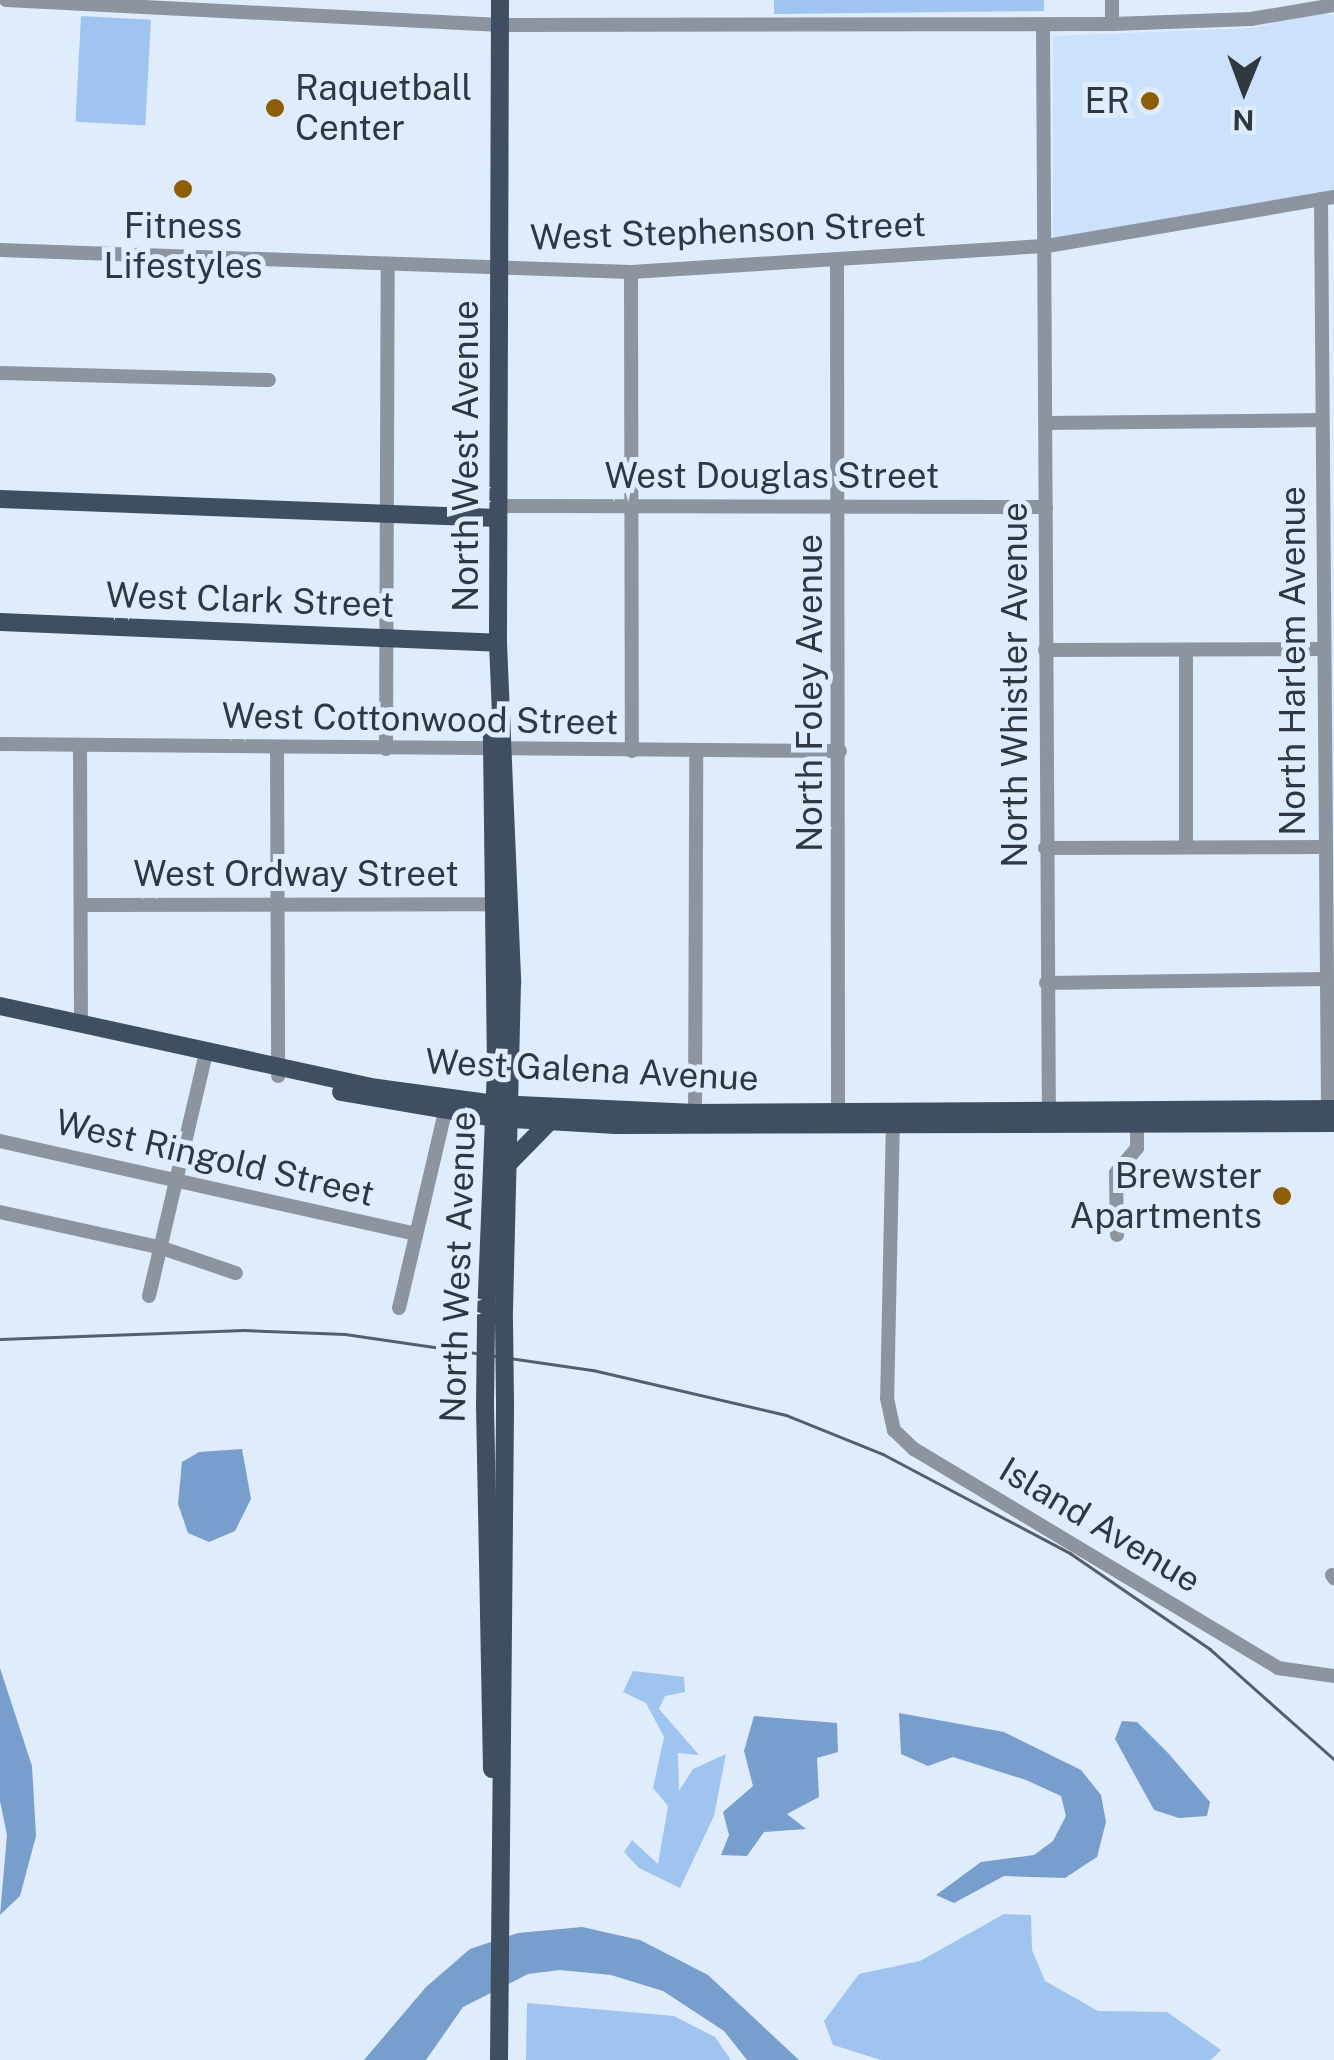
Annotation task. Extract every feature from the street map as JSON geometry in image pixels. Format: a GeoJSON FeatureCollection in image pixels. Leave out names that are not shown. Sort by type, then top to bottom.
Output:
{"type":"FeatureCollection","features":[{"type":"Feature","properties":{"kind":"main road","name":"North West Avenue"},"geometry":{"type":"LineString","coordinates":[[495,1319],[508,1167],[502,1111],[503,904],[496,750],[500,0]]}},
{"type":"Feature","properties":{"kind":"main road","name":"West Douglas Street"},"geometry":{"type":"LineString","coordinates":[[0,499],[388,513],[498,512]]}},
{"type":"Feature","properties":{"kind":"main road","name":"West Clark Street"},"geometry":{"type":"LineString","coordinates":[[0,622],[498,643]]}},
{"type":"Feature","properties":{"kind":"main road","name":"West Galena Avenue"},"geometry":{"type":"LineString","coordinates":[[0,1006],[456,1109],[695,1120],[1331,1116]]}},
{"type":"Feature","properties":{"kind":"main road"},"geometry":{"type":"LineString","coordinates":[[494,1148],[456,1109],[503,1070],[548,1114],[508,1167]]}},
{"type":"Feature","properties":{"kind":"main road","name":"North West Avenue"},"geometry":{"type":"LineString","coordinates":[[499,2060],[499,1894],[486,1653],[495,1406],[494,1148],[502,1111]]}},
{"type":"Feature","properties":{"kind":"main road","name":"West Galena Avenue"},"geometry":{"type":"LineString","coordinates":[[1049,1118],[1137,1124],[1331,1116]]}},
{"type":"Feature","properties":{"kind":"street"},"geometry":{"type":"LineString","coordinates":[[6,0],[500,26],[1112,24],[1251,19],[1334,5]]}},
{"type":"Feature","properties":{"kind":"street"},"geometry":{"type":"LineString","coordinates":[[1112,0],[1112,24]]}},
{"type":"Feature","properties":{"kind":"street"},"geometry":{"type":"LineString","coordinates":[[1251,0],[1251,19]]}},
{"type":"Feature","properties":{"kind":"street","name":"North Whistler Avenue"},"geometry":{"type":"LineString","coordinates":[[1043,25],[1047,246],[1044,848],[1049,1118]]}},
{"type":"Feature","properties":{"kind":"street","name":"West Stephenson Street"},"geometry":{"type":"LineString","coordinates":[[0,250],[632,272],[1047,246],[1328,198]]}},
{"type":"Feature","properties":{"kind":"street","name":"North Harlem Avenue"},"geometry":{"type":"LineString","coordinates":[[1328,198],[1322,420],[1323,650],[1330,780],[1325,848],[1331,1116]]}},
{"type":"Feature","properties":{"kind":"street","name":"North Foley Avenue"},"geometry":{"type":"LineString","coordinates":[[837,259],[841,510],[838,1120]]}},
{"type":"Feature","properties":{"kind":"street"},"geometry":{"type":"LineString","coordinates":[[386,749],[388,264]]}},
{"type":"Feature","properties":{"kind":"street"},"geometry":{"type":"LineString","coordinates":[[632,272],[632,751]]}},
{"type":"Feature","properties":{"kind":"street"},"geometry":{"type":"LineString","coordinates":[[0,373],[269,380]]}},
{"type":"Feature","properties":{"kind":"street"},"geometry":{"type":"LineString","coordinates":[[1046,423],[1322,420]]}},
{"type":"Feature","properties":{"kind":"street","name":"West Douglas Street"},"geometry":{"type":"LineString","coordinates":[[498,512],[1046,507]]}},
{"type":"Feature","properties":{"kind":"street"},"geometry":{"type":"LineString","coordinates":[[1045,650],[1323,650]]}},
{"type":"Feature","properties":{"kind":"street"},"geometry":{"type":"LineString","coordinates":[[1186,652],[1186,846]]}},
{"type":"Feature","properties":{"kind":"street","name":"West Cottonwood Street"},"geometry":{"type":"LineString","coordinates":[[0,744],[840,751]]}},
{"type":"Feature","properties":{"kind":"street"},"geometry":{"type":"LineString","coordinates":[[80,745],[81,1024]]}},
{"type":"Feature","properties":{"kind":"street"},"geometry":{"type":"LineString","coordinates":[[277,747],[278,1071]]}},
{"type":"Feature","properties":{"kind":"street"},"geometry":{"type":"LineString","coordinates":[[695,1120],[696,751]]}},
{"type":"Feature","properties":{"kind":"street"},"geometry":{"type":"LineString","coordinates":[[1044,848],[1325,848]]}},
{"type":"Feature","properties":{"kind":"street","name":"West Ordway Street"},"geometry":{"type":"LineString","coordinates":[[81,904],[503,904]]}},
{"type":"Feature","properties":{"kind":"street"},"geometry":{"type":"LineString","coordinates":[[1046,984],[1326,980]]}},
{"type":"Feature","properties":{"kind":"street"},"geometry":{"type":"LineString","coordinates":[[149,1296],[206,1053]]}},
{"type":"Feature","properties":{"kind":"street"},"geometry":{"type":"LineString","coordinates":[[399,1308],[416,1234],[456,1109]]}},
{"type":"Feature","properties":{"kind":"street","name":"Island Avenue"},"geometry":{"type":"LineString","coordinates":[[893,1120],[888,1398],[894,1430],[914,1449],[1278,1668],[1334,1676]]}},
{"type":"Feature","properties":{"kind":"street"},"geometry":{"type":"LineString","coordinates":[[1117,1235],[1116,1172],[1138,1148],[1137,1124]]}},
{"type":"Feature","properties":{"kind":"street","name":"West Ringold Street"},"geometry":{"type":"LineString","coordinates":[[0,1140],[416,1234]]}},
{"type":"Feature","properties":{"kind":"street"},"geometry":{"type":"LineString","coordinates":[[0,1212],[162,1248],[236,1273]]}},
{"type":"Feature","properties":{"kind":"shaded area"},"geometry":{"type":"Polygon","coordinates":[[[774,0],[1044,0],[1044,11],[774,14],[774,0]]]}},
{"type":"Feature","properties":{"kind":"shaded area"},"geometry":{"type":"Polygon","coordinates":[[[1334,14],[1334,191],[1053,240],[1053,36],[1253,28],[1334,14]]]}},
{"type":"Feature","properties":{"kind":"shaded area"},"geometry":{"type":"Polygon","coordinates":[[[81,16],[151,20],[145,126],[75,122],[81,16]]]}},
{"type":"Feature","properties":{"kind":"shaded area"},"geometry":{"type":"Polygon","coordinates":[[[242,1449],[251,1499],[235,1531],[209,1542],[188,1533],[178,1504],[182,1462],[199,1452],[242,1449]]]}},
{"type":"Feature","properties":{"kind":"shaded area"},"geometry":{"type":"Polygon","coordinates":[[[0,1668],[32,1766],[36,1836],[20,1896],[0,1915],[7,1835],[0,1801],[0,1668]]]}},
{"type":"Feature","properties":{"kind":"shaded area"},"geometry":{"type":"Polygon","coordinates":[[[633,1671],[684,1677],[685,1692],[665,1696],[659,1709],[699,1755],[678,1753],[679,1791],[693,1769],[726,1754],[714,1816],[680,1888],[639,1868],[624,1852],[632,1840],[658,1864],[668,1806],[653,1788],[664,1737],[646,1703],[623,1692],[633,1671]]]}},
{"type":"Feature","properties":{"kind":"shaded area"},"geometry":{"type":"Polygon","coordinates":[[[899,1713],[1004,1732],[1081,1770],[1101,1795],[1106,1822],[1097,1857],[1065,1878],[1004,1876],[954,1903],[936,1895],[981,1862],[1034,1855],[1053,1841],[1066,1816],[1061,1796],[1026,1780],[953,1757],[928,1766],[901,1754],[899,1713]]]}},
{"type":"Feature","properties":{"kind":"shaded area"},"geometry":{"type":"Polygon","coordinates":[[[754,1716],[837,1723],[838,1752],[817,1758],[819,1797],[787,1814],[806,1829],[764,1832],[747,1856],[721,1855],[729,1835],[723,1812],[753,1786],[744,1751],[754,1716]]]}},
{"type":"Feature","properties":{"kind":"shaded area"},"geometry":{"type":"Polygon","coordinates":[[[1122,1721],[1137,1722],[1169,1754],[1210,1802],[1207,1816],[1179,1818],[1154,1810],[1115,1739],[1122,1721]]]}},
{"type":"Feature","properties":{"kind":"shaded area"},"geometry":{"type":"Polygon","coordinates":[[[1004,1914],[1031,1915],[1032,1950],[1045,1981],[1098,2011],[1167,2012],[1221,2050],[1211,2060],[881,2060],[833,2045],[824,2021],[859,1974],[920,1961],[1004,1914]]]}},
{"type":"Feature","properties":{"kind":"shaded area"},"geometry":{"type":"Polygon","coordinates":[[[582,1927],[640,1940],[708,1975],[799,2060],[747,2060],[724,2031],[663,1991],[611,1975],[560,1970],[528,1974],[463,2007],[426,2060],[364,2060],[426,1987],[470,1949],[518,1933],[582,1927]]]}},
{"type":"Feature","properties":{"kind":"shaded area"},"geometry":{"type":"Polygon","coordinates":[[[527,2003],[674,2016],[715,2037],[731,2060],[526,2060],[527,2003]]]}},
{"type":"Feature","properties":{"kind":"railway"},"geometry":{"type":"LineString","coordinates":[[0,1339],[244,1330],[345,1334],[593,1370],[786,1415],[883,1454],[1070,1553],[1210,1649],[1334,1759]]}},
{"type":"Feature","properties":{"kind":"place","name":"ER"},"geometry":{"type":"Point","coordinates":[1150,101]}},
{"type":"Feature","properties":{"kind":"place","name":"Raquetball Center"},"geometry":{"type":"Point","coordinates":[275,108]}},
{"type":"Feature","properties":{"kind":"place","name":"Fitness Lifestyles"},"geometry":{"type":"Point","coordinates":[183,189]}},
{"type":"Feature","properties":{"kind":"place","name":"Brewster Apartments"},"geometry":{"type":"Point","coordinates":[1282,1196]}}]}
